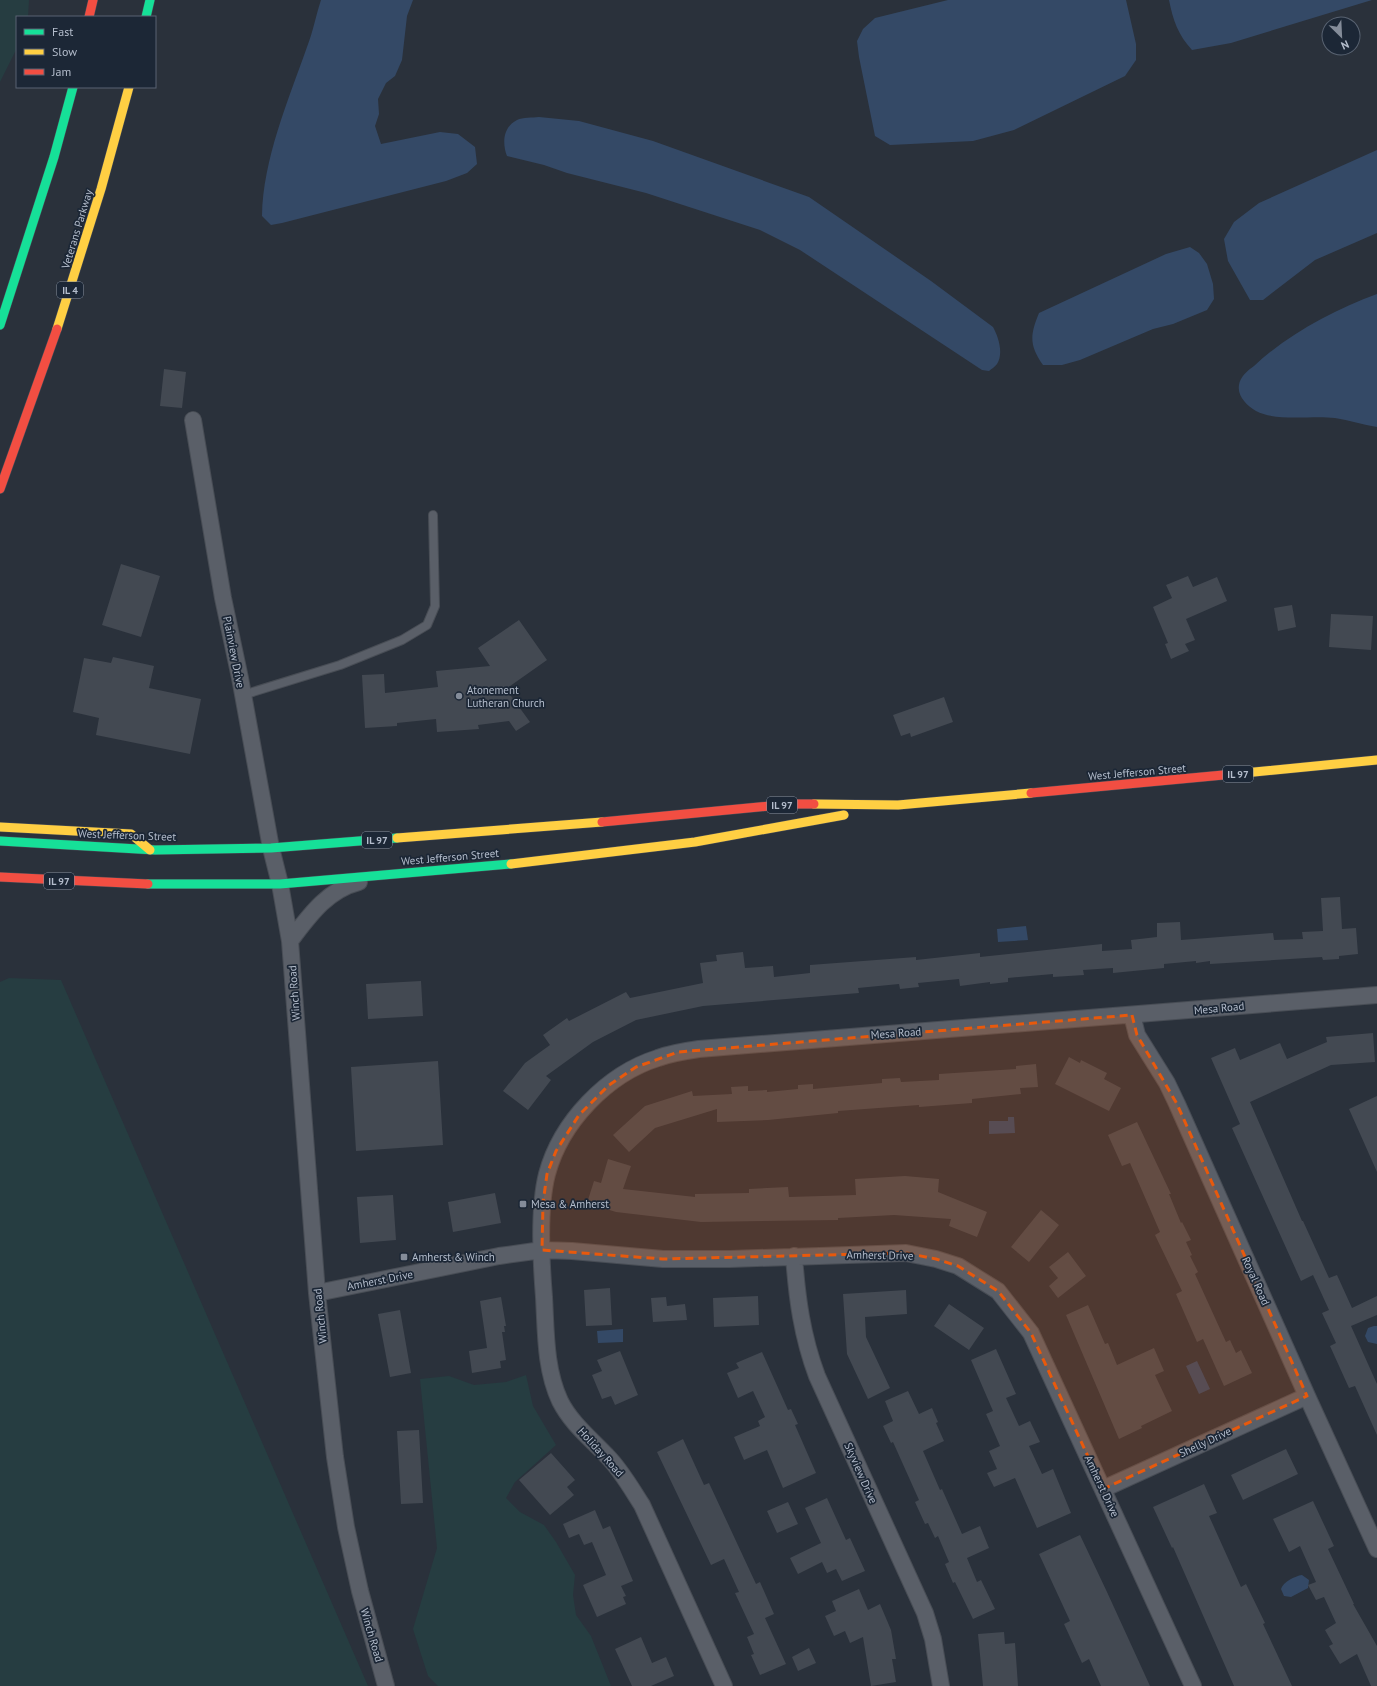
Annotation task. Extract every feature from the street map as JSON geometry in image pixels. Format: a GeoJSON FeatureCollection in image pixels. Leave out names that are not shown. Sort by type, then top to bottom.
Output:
{"type":"FeatureCollection","features":[{"type":"Feature","properties":{"kind":"main road"},"geometry":{"type":"LineString","coordinates":[[89,16],[93,0]]}},
{"type":"Feature","properties":{"kind":"main road"},"geometry":{"type":"LineString","coordinates":[[146,16],[150,0]]}},
{"type":"Feature","properties":{"kind":"main road"},"geometry":{"type":"LineString","coordinates":[[0,325],[54,158],[73,88]]}},
{"type":"Feature","properties":{"kind":"main road","name":"Veterans Parkway"},"geometry":{"type":"LineString","coordinates":[[0,489],[46,361],[90,231],[129,88]]}},
{"type":"Feature","properties":{"kind":"main road","name":"West Jefferson Street"},"geometry":{"type":"LineString","coordinates":[[0,877],[118,884],[199,885],[280,884],[379,876],[480,867],[695,842],[898,805],[1107,787],[1377,760]]}},
{"type":"Feature","properties":{"kind":"main road","name":"West Jefferson Street"},"geometry":{"type":"LineString","coordinates":[[0,841],[150,850],[271,848],[559,826],[791,804],[898,805]]}},
{"type":"Feature","properties":{"kind":"main road"},"geometry":{"type":"LineString","coordinates":[[0,827],[131,834],[150,850]]}},
{"type":"Feature","properties":{"kind":"street","name":"Plainview Drive"},"geometry":{"type":"LineString","coordinates":[[193,420],[215,552],[271,848],[280,884]]}},
{"type":"Feature","properties":{"kind":"street"},"geometry":{"type":"LineString","coordinates":[[290,941],[307,918],[332,893],[353,883],[379,876]]}},
{"type":"Feature","properties":{"kind":"street","name":"Winch Road"},"geometry":{"type":"LineString","coordinates":[[280,884],[290,941],[317,1293],[335,1457],[346,1527],[360,1591],[386,1686]]}},
{"type":"Feature","properties":{"kind":"street","name":"Mesa Road"},"geometry":{"type":"LineString","coordinates":[[542,1250],[543,1202],[547,1174],[556,1151],[566,1132],[578,1115],[609,1085],[636,1067],[657,1058],[699,1049],[1377,995]]}},
{"type":"Feature","properties":{"kind":"street","name":"Royal Road"},"geometry":{"type":"LineString","coordinates":[[1132,1014],[1137,1035],[1167,1083],[1177,1104],[1377,1549]]}},
{"type":"Feature","properties":{"kind":"street","name":"Amherst Drive"},"geometry":{"type":"LineString","coordinates":[[317,1293],[492,1257],[542,1250],[572,1251],[663,1259],[730,1259],[906,1253],[958,1266],[998,1291],[1031,1333],[1193,1686]]}},
{"type":"Feature","properties":{"kind":"street","name":"Holiday Road"},"geometry":{"type":"LineString","coordinates":[[542,1250],[548,1362],[553,1384],[561,1402],[572,1420],[585,1436],[608,1457],[642,1505],[724,1686]]}},
{"type":"Feature","properties":{"kind":"street","name":"Skyview Drive"},"geometry":{"type":"LineString","coordinates":[[794,1256],[801,1324],[808,1352],[820,1383],[925,1613],[933,1639],[941,1686]]}},
{"type":"Feature","properties":{"kind":"street","name":"Shelly Drive"},"geometry":{"type":"LineString","coordinates":[[1103,1488],[1307,1396]]}},
{"type":"Feature","properties":{"kind":"lane"},"geometry":{"type":"LineString","coordinates":[[243,696],[340,665],[402,640],[428,625],[435,606],[433,515]]}},
{"type":"Feature","properties":{"kind":"highlighted area"},"geometry":{"type":"Polygon","coordinates":[[[1132,1015],[1137,1035],[1177,1104],[1307,1396],[1103,1489],[1031,1333],[998,1291],[958,1266],[936,1259],[906,1253],[663,1259],[542,1250],[543,1203],[547,1174],[556,1151],[579,1115],[609,1085],[636,1067],[678,1052],[1132,1015]]]}},
{"type":"Feature","properties":{"kind":"green space"},"geometry":{"type":"Polygon","coordinates":[[[0,0],[29,0],[28,16],[16,16],[16,50],[0,82],[0,0]]]}},
{"type":"Feature","properties":{"kind":"green space"},"geometry":{"type":"Polygon","coordinates":[[[9,978],[61,980],[368,1686],[0,1686],[0,982],[9,978]]]}},
{"type":"Feature","properties":{"kind":"green space"},"geometry":{"type":"Polygon","coordinates":[[[526,1375],[533,1406],[556,1445],[515,1482],[506,1498],[520,1512],[544,1525],[556,1542],[575,1575],[573,1595],[576,1615],[591,1636],[611,1686],[438,1686],[428,1676],[413,1629],[437,1548],[420,1379],[449,1376],[474,1385],[506,1382],[526,1375]]]}},
{"type":"Feature","properties":{"kind":"water"},"geometry":{"type":"Polygon","coordinates":[[[321,0],[413,0],[407,16],[402,60],[395,76],[386,83],[378,99],[379,114],[375,126],[381,144],[440,132],[458,134],[475,147],[477,164],[467,173],[446,181],[271,225],[262,216],[263,195],[267,173],[278,130],[309,41],[321,0]]]}},
{"type":"Feature","properties":{"kind":"water"},"geometry":{"type":"Polygon","coordinates":[[[948,0],[1126,0],[1136,44],[1136,60],[1125,76],[1014,130],[973,141],[890,145],[875,136],[857,41],[863,29],[875,18],[948,0]]]}},
{"type":"Feature","properties":{"kind":"water"},"geometry":{"type":"Polygon","coordinates":[[[1169,0],[1372,0],[1231,43],[1192,50],[1183,39],[1177,27],[1169,0]]]}},
{"type":"Feature","properties":{"kind":"water"},"geometry":{"type":"Polygon","coordinates":[[[539,117],[579,121],[653,141],[809,197],[931,281],[993,327],[997,335],[1000,350],[997,364],[989,371],[982,370],[800,250],[760,230],[646,193],[507,156],[504,141],[506,131],[512,123],[519,119],[539,117]]]}},
{"type":"Feature","properties":{"kind":"water"},"geometry":{"type":"Polygon","coordinates":[[[1377,150],[1377,233],[1315,260],[1263,300],[1250,300],[1228,261],[1224,239],[1234,222],[1259,203],[1377,150]]]}},
{"type":"Feature","properties":{"kind":"water"},"geometry":{"type":"Polygon","coordinates":[[[1190,247],[1199,253],[1207,264],[1213,284],[1214,299],[1207,310],[1173,324],[1153,329],[1080,360],[1062,365],[1043,365],[1035,352],[1032,340],[1039,313],[1166,254],[1190,247]]]}},
{"type":"Feature","properties":{"kind":"water"},"geometry":{"type":"Polygon","coordinates":[[[1377,294],[1377,427],[1335,418],[1284,417],[1264,414],[1256,411],[1243,400],[1239,389],[1241,379],[1267,354],[1297,333],[1328,315],[1377,294]]]}},
{"type":"Feature","properties":{"kind":"water"},"geometry":{"type":"Polygon","coordinates":[[[1026,926],[1028,940],[998,942],[997,929],[1026,926]]]}},
{"type":"Feature","properties":{"kind":"water"},"geometry":{"type":"Polygon","coordinates":[[[1008,1117],[1014,1117],[1015,1133],[989,1134],[989,1121],[1008,1121],[1008,1117]]]}},
{"type":"Feature","properties":{"kind":"water"},"geometry":{"type":"Polygon","coordinates":[[[1377,1326],[1377,1344],[1368,1342],[1365,1336],[1368,1328],[1377,1326]]]}},
{"type":"Feature","properties":{"kind":"water"},"geometry":{"type":"Polygon","coordinates":[[[623,1329],[623,1342],[598,1343],[597,1331],[623,1329]]]}},
{"type":"Feature","properties":{"kind":"water"},"geometry":{"type":"Polygon","coordinates":[[[1197,1361],[1210,1389],[1199,1394],[1186,1366],[1197,1361]]]}},
{"type":"Feature","properties":{"kind":"water"},"geometry":{"type":"Polygon","coordinates":[[[1302,1575],[1309,1580],[1308,1588],[1291,1597],[1284,1596],[1281,1589],[1282,1586],[1293,1578],[1302,1575]]]}},
{"type":"Feature","properties":{"kind":"building"},"geometry":{"type":"Polygon","coordinates":[[[164,369],[186,372],[182,408],[160,406],[164,369]]]}},
{"type":"Feature","properties":{"kind":"building"},"geometry":{"type":"Polygon","coordinates":[[[121,564],[160,576],[141,637],[102,625],[121,564]]]}},
{"type":"Feature","properties":{"kind":"building"},"geometry":{"type":"Polygon","coordinates":[[[1188,576],[1193,587],[1217,577],[1227,601],[1186,619],[1195,640],[1185,644],[1189,651],[1171,659],[1165,644],[1168,643],[1153,607],[1172,598],[1166,585],[1188,576]]]}},
{"type":"Feature","properties":{"kind":"building"},"geometry":{"type":"Polygon","coordinates":[[[1292,605],[1296,627],[1278,631],[1274,608],[1292,605]]]}},
{"type":"Feature","properties":{"kind":"building"},"geometry":{"type":"Polygon","coordinates":[[[1331,614],[1373,616],[1371,650],[1329,647],[1331,614]]]}},
{"type":"Feature","properties":{"kind":"building"},"geometry":{"type":"Polygon","coordinates":[[[519,620],[547,660],[506,689],[530,722],[516,731],[509,721],[478,725],[479,729],[437,732],[436,719],[397,723],[397,726],[365,728],[362,675],[384,674],[385,693],[438,687],[436,671],[490,666],[478,648],[519,620]]]}},
{"type":"Feature","properties":{"kind":"building"},"geometry":{"type":"Polygon","coordinates":[[[113,657],[154,666],[149,688],[201,699],[190,754],[96,735],[99,718],[73,712],[84,658],[111,663],[113,657]]]}},
{"type":"Feature","properties":{"kind":"building"},"geometry":{"type":"Polygon","coordinates":[[[944,697],[953,722],[911,737],[910,733],[901,736],[893,715],[944,697]]]}},
{"type":"Feature","properties":{"kind":"building"},"geometry":{"type":"Polygon","coordinates":[[[1340,897],[1342,929],[1356,928],[1358,954],[1339,956],[1339,959],[1323,960],[1322,957],[1210,964],[1210,961],[1196,963],[1196,961],[1164,964],[1164,968],[1113,973],[1113,968],[1083,970],[1084,975],[1053,977],[1053,974],[1008,978],[1008,982],[990,984],[990,982],[960,986],[959,979],[918,983],[919,987],[900,989],[899,984],[858,988],[859,993],[703,1006],[636,1020],[593,1042],[546,1076],[551,1080],[528,1110],[503,1091],[525,1063],[550,1045],[543,1035],[567,1018],[569,1021],[626,992],[630,998],[703,983],[700,963],[717,961],[716,955],[743,952],[745,968],[773,966],[774,977],[810,973],[810,965],[916,957],[916,960],[980,953],[980,957],[1102,944],[1102,951],[1132,949],[1131,940],[1157,937],[1157,923],[1180,922],[1181,940],[1273,933],[1274,940],[1303,939],[1302,932],[1323,931],[1321,898],[1340,897]]]}},
{"type":"Feature","properties":{"kind":"building"},"geometry":{"type":"Polygon","coordinates":[[[421,981],[423,1016],[368,1019],[366,984],[421,981]]]}},
{"type":"Feature","properties":{"kind":"building"},"geometry":{"type":"Polygon","coordinates":[[[1373,1033],[1375,1062],[1331,1065],[1250,1102],[1302,1221],[1329,1278],[1337,1275],[1352,1308],[1377,1296],[1377,1315],[1351,1326],[1377,1384],[1377,1435],[1355,1386],[1349,1388],[1330,1346],[1336,1343],[1322,1313],[1329,1310],[1313,1275],[1301,1281],[1232,1128],[1240,1124],[1211,1058],[1235,1048],[1240,1060],[1280,1043],[1287,1059],[1327,1042],[1326,1037],[1373,1033]]]}},
{"type":"Feature","properties":{"kind":"building"},"geometry":{"type":"Polygon","coordinates":[[[1069,1057],[1080,1063],[1081,1060],[1107,1073],[1104,1079],[1121,1088],[1109,1111],[1055,1084],[1069,1057]]]}},
{"type":"Feature","properties":{"kind":"building"},"geometry":{"type":"Polygon","coordinates":[[[438,1061],[443,1145],[356,1151],[351,1067],[438,1061]]]}},
{"type":"Feature","properties":{"kind":"building"},"geometry":{"type":"Polygon","coordinates":[[[1036,1064],[1038,1087],[1020,1088],[1021,1094],[972,1099],[972,1103],[838,1111],[838,1113],[768,1120],[717,1122],[717,1109],[655,1128],[629,1152],[613,1135],[645,1106],[692,1091],[693,1096],[732,1094],[731,1087],[748,1086],[748,1091],[767,1090],[767,1092],[798,1089],[798,1085],[813,1084],[813,1089],[882,1083],[882,1079],[900,1078],[901,1082],[939,1080],[939,1074],[1016,1069],[1016,1066],[1036,1064]]]}},
{"type":"Feature","properties":{"kind":"building"},"geometry":{"type":"Polygon","coordinates":[[[1377,1096],[1377,1172],[1349,1109],[1377,1096]]]}},
{"type":"Feature","properties":{"kind":"building"},"geometry":{"type":"Polygon","coordinates":[[[1137,1122],[1171,1194],[1169,1194],[1181,1223],[1182,1222],[1191,1240],[1186,1242],[1192,1255],[1190,1256],[1198,1272],[1195,1274],[1226,1342],[1230,1340],[1236,1353],[1241,1350],[1252,1373],[1224,1386],[1203,1339],[1197,1342],[1176,1294],[1182,1291],[1155,1235],[1160,1232],[1130,1163],[1122,1166],[1108,1135],[1137,1122]]]}},
{"type":"Feature","properties":{"kind":"building"},"geometry":{"type":"Polygon","coordinates":[[[608,1159],[631,1166],[623,1189],[695,1197],[695,1194],[749,1193],[749,1189],[788,1187],[789,1197],[856,1195],[855,1179],[905,1176],[939,1179],[938,1192],[987,1212],[977,1237],[949,1226],[951,1219],[894,1215],[838,1218],[838,1220],[701,1222],[616,1212],[587,1203],[594,1181],[601,1183],[608,1159]]]}},
{"type":"Feature","properties":{"kind":"building"},"geometry":{"type":"Polygon","coordinates":[[[495,1193],[501,1223],[453,1232],[448,1202],[495,1193]]]}},
{"type":"Feature","properties":{"kind":"building"},"geometry":{"type":"Polygon","coordinates":[[[393,1195],[396,1240],[360,1243],[357,1197],[393,1195]]]}},
{"type":"Feature","properties":{"kind":"building"},"geometry":{"type":"Polygon","coordinates":[[[1041,1210],[1059,1225],[1029,1262],[1011,1247],[1041,1210]]]}},
{"type":"Feature","properties":{"kind":"building"},"geometry":{"type":"Polygon","coordinates":[[[1068,1252],[1086,1276],[1058,1298],[1049,1286],[1058,1278],[1049,1267],[1068,1252]]]}},
{"type":"Feature","properties":{"kind":"building"},"geometry":{"type":"Polygon","coordinates":[[[610,1288],[612,1325],[586,1326],[584,1290],[610,1288]]]}},
{"type":"Feature","properties":{"kind":"building"},"geometry":{"type":"Polygon","coordinates":[[[906,1290],[907,1314],[865,1317],[866,1337],[890,1388],[868,1399],[847,1354],[843,1294],[906,1290]]]}},
{"type":"Feature","properties":{"kind":"building"},"geometry":{"type":"Polygon","coordinates":[[[758,1296],[759,1325],[714,1327],[713,1298],[758,1296]]]}},
{"type":"Feature","properties":{"kind":"building"},"geometry":{"type":"Polygon","coordinates":[[[501,1297],[506,1326],[504,1326],[505,1332],[502,1332],[506,1360],[500,1361],[501,1368],[472,1373],[469,1351],[487,1348],[480,1301],[501,1297]]]}},
{"type":"Feature","properties":{"kind":"building"},"geometry":{"type":"Polygon","coordinates":[[[666,1297],[667,1306],[685,1304],[687,1320],[653,1322],[651,1298],[666,1297]]]}},
{"type":"Feature","properties":{"kind":"building"},"geometry":{"type":"Polygon","coordinates":[[[949,1304],[984,1328],[969,1350],[934,1326],[949,1304]]]}},
{"type":"Feature","properties":{"kind":"building"},"geometry":{"type":"Polygon","coordinates":[[[1088,1305],[1105,1344],[1108,1343],[1117,1365],[1154,1348],[1164,1371],[1155,1375],[1172,1411],[1141,1426],[1142,1428],[1119,1439],[1066,1315],[1088,1305]]]}},
{"type":"Feature","properties":{"kind":"building"},"geometry":{"type":"Polygon","coordinates":[[[400,1310],[411,1373],[390,1377],[378,1314],[400,1310]]]}},
{"type":"Feature","properties":{"kind":"building"},"geometry":{"type":"Polygon","coordinates":[[[996,1349],[1016,1394],[1006,1398],[1019,1426],[1030,1421],[1040,1442],[1029,1446],[1042,1474],[1053,1469],[1071,1513],[1037,1528],[1015,1478],[994,1487],[987,1473],[997,1469],[989,1451],[1000,1446],[986,1414],[993,1411],[971,1360],[996,1349]]]}},
{"type":"Feature","properties":{"kind":"building"},"geometry":{"type":"Polygon","coordinates":[[[620,1351],[638,1395],[615,1405],[611,1396],[602,1399],[592,1375],[602,1371],[597,1360],[620,1351]]]}},
{"type":"Feature","properties":{"kind":"building"},"geometry":{"type":"Polygon","coordinates":[[[762,1352],[788,1410],[791,1409],[798,1424],[795,1425],[816,1473],[783,1488],[767,1450],[744,1460],[734,1437],[760,1426],[758,1421],[765,1417],[753,1391],[738,1398],[727,1373],[739,1368],[736,1363],[762,1352]]]}},
{"type":"Feature","properties":{"kind":"building"},"geometry":{"type":"Polygon","coordinates":[[[908,1391],[919,1414],[932,1408],[938,1422],[936,1423],[944,1441],[923,1451],[962,1534],[980,1526],[989,1548],[967,1558],[977,1582],[981,1580],[995,1609],[973,1619],[955,1582],[953,1583],[945,1564],[949,1562],[938,1536],[935,1538],[928,1523],[925,1524],[915,1502],[919,1500],[893,1442],[891,1443],[883,1426],[893,1421],[885,1401],[908,1391]]]}},
{"type":"Feature","properties":{"kind":"building"},"geometry":{"type":"Polygon","coordinates":[[[419,1430],[423,1503],[401,1504],[397,1431],[419,1430]]]}},
{"type":"Feature","properties":{"kind":"building"},"geometry":{"type":"Polygon","coordinates":[[[683,1439],[704,1485],[709,1483],[756,1584],[760,1582],[774,1614],[765,1618],[786,1664],[760,1675],[751,1655],[754,1654],[747,1637],[754,1634],[735,1593],[739,1592],[724,1559],[711,1565],[657,1452],[683,1439]]]}},
{"type":"Feature","properties":{"kind":"building"},"geometry":{"type":"Polygon","coordinates":[[[1286,1449],[1298,1474],[1243,1500],[1231,1475],[1286,1449]]]}},
{"type":"Feature","properties":{"kind":"building"},"geometry":{"type":"Polygon","coordinates":[[[551,1453],[575,1480],[567,1487],[574,1495],[550,1515],[519,1480],[551,1453]]]}},
{"type":"Feature","properties":{"kind":"building"},"geometry":{"type":"Polygon","coordinates":[[[1204,1484],[1217,1513],[1209,1516],[1241,1587],[1246,1584],[1265,1623],[1263,1624],[1292,1686],[1234,1686],[1173,1547],[1172,1548],[1153,1507],[1204,1484]]]}},
{"type":"Feature","properties":{"kind":"building"},"geometry":{"type":"Polygon","coordinates":[[[827,1498],[846,1540],[850,1538],[865,1571],[842,1581],[836,1569],[827,1573],[822,1562],[798,1574],[790,1558],[821,1543],[805,1508],[827,1498]]]}},
{"type":"Feature","properties":{"kind":"building"},"geometry":{"type":"Polygon","coordinates":[[[1313,1501],[1334,1546],[1328,1549],[1353,1604],[1377,1646],[1377,1686],[1371,1686],[1357,1654],[1340,1664],[1329,1646],[1333,1644],[1325,1630],[1336,1623],[1324,1597],[1316,1600],[1308,1585],[1316,1582],[1300,1546],[1289,1552],[1273,1519],[1313,1501]]]}},
{"type":"Feature","properties":{"kind":"building"},"geometry":{"type":"Polygon","coordinates":[[[788,1502],[798,1524],[777,1533],[767,1511],[788,1502]]]}},
{"type":"Feature","properties":{"kind":"building"},"geometry":{"type":"Polygon","coordinates":[[[595,1510],[603,1529],[610,1526],[633,1581],[621,1586],[626,1596],[623,1597],[626,1604],[597,1617],[583,1585],[606,1575],[592,1542],[584,1545],[579,1534],[569,1538],[563,1524],[595,1510]]]}},
{"type":"Feature","properties":{"kind":"building"},"geometry":{"type":"Polygon","coordinates":[[[1080,1535],[1150,1686],[1101,1686],[1089,1659],[1082,1663],[1064,1624],[1070,1621],[1039,1554],[1080,1535]]]}},
{"type":"Feature","properties":{"kind":"building"},"geometry":{"type":"Polygon","coordinates":[[[859,1589],[868,1610],[880,1604],[891,1630],[896,1659],[892,1659],[896,1682],[871,1686],[863,1637],[850,1643],[845,1631],[834,1636],[825,1616],[836,1611],[832,1601],[859,1589]]]}},
{"type":"Feature","properties":{"kind":"building"},"geometry":{"type":"Polygon","coordinates":[[[1004,1632],[1005,1644],[1015,1643],[1018,1686],[983,1686],[978,1634],[1004,1632]]]}},
{"type":"Feature","properties":{"kind":"building"},"geometry":{"type":"Polygon","coordinates":[[[641,1637],[652,1663],[666,1657],[674,1676],[651,1686],[632,1686],[615,1649],[641,1637]]]}},
{"type":"Feature","properties":{"kind":"building"},"geometry":{"type":"Polygon","coordinates":[[[809,1648],[816,1663],[798,1671],[792,1657],[809,1648]]]}},
{"type":"Feature","properties":{"kind":"traffic: fast"},"geometry":{"type":"LineString","coordinates":[[146,16],[150,0]]}},
{"type":"Feature","properties":{"kind":"traffic: fast"},"geometry":{"type":"LineString","coordinates":[[0,325],[54,157],[73,88]]}},
{"type":"Feature","properties":{"kind":"traffic: fast"},"geometry":{"type":"LineString","coordinates":[[0,841],[155,850],[271,848],[397,838]]}},
{"type":"Feature","properties":{"kind":"traffic: fast"},"geometry":{"type":"LineString","coordinates":[[148,884],[280,884],[511,864]]}},
{"type":"Feature","properties":{"kind":"traffic: slow"},"geometry":{"type":"LineString","coordinates":[[57,329],[101,189],[129,88]]}},
{"type":"Feature","properties":{"kind":"traffic: slow"},"geometry":{"type":"LineString","coordinates":[[1234,774],[1377,760]]}},
{"type":"Feature","properties":{"kind":"traffic: slow"},"geometry":{"type":"LineString","coordinates":[[814,804],[898,805],[1031,793]]}},
{"type":"Feature","properties":{"kind":"traffic: slow"},"geometry":{"type":"LineString","coordinates":[[511,864],[695,842],[844,815]]}},
{"type":"Feature","properties":{"kind":"traffic: slow"},"geometry":{"type":"LineString","coordinates":[[397,838],[602,822]]}},
{"type":"Feature","properties":{"kind":"traffic: slow"},"geometry":{"type":"LineString","coordinates":[[0,827],[131,834],[150,850]]}},
{"type":"Feature","properties":{"kind":"traffic: jam"},"geometry":{"type":"LineString","coordinates":[[89,16],[93,0]]}},
{"type":"Feature","properties":{"kind":"traffic: jam"},"geometry":{"type":"LineString","coordinates":[[0,489],[57,329]]}},
{"type":"Feature","properties":{"kind":"traffic: jam"},"geometry":{"type":"LineString","coordinates":[[1031,793],[1234,774]]}},
{"type":"Feature","properties":{"kind":"traffic: jam"},"geometry":{"type":"LineString","coordinates":[[602,822],[791,804],[814,804]]}},
{"type":"Feature","properties":{"kind":"traffic: jam"},"geometry":{"type":"LineString","coordinates":[[0,877],[148,884]]}},
{"type":"Feature","properties":{"kind":"place","name":"Atonement Lutheran Church"},"geometry":{"type":"Point","coordinates":[459,696]}},
{"type":"Feature","properties":{"kind":"place","name":"Mesa & Amherst"},"geometry":{"type":"Point","coordinates":[523,1204]}},
{"type":"Feature","properties":{"kind":"place","name":"Amherst & Winch"},"geometry":{"type":"Point","coordinates":[404,1257]}}]}
